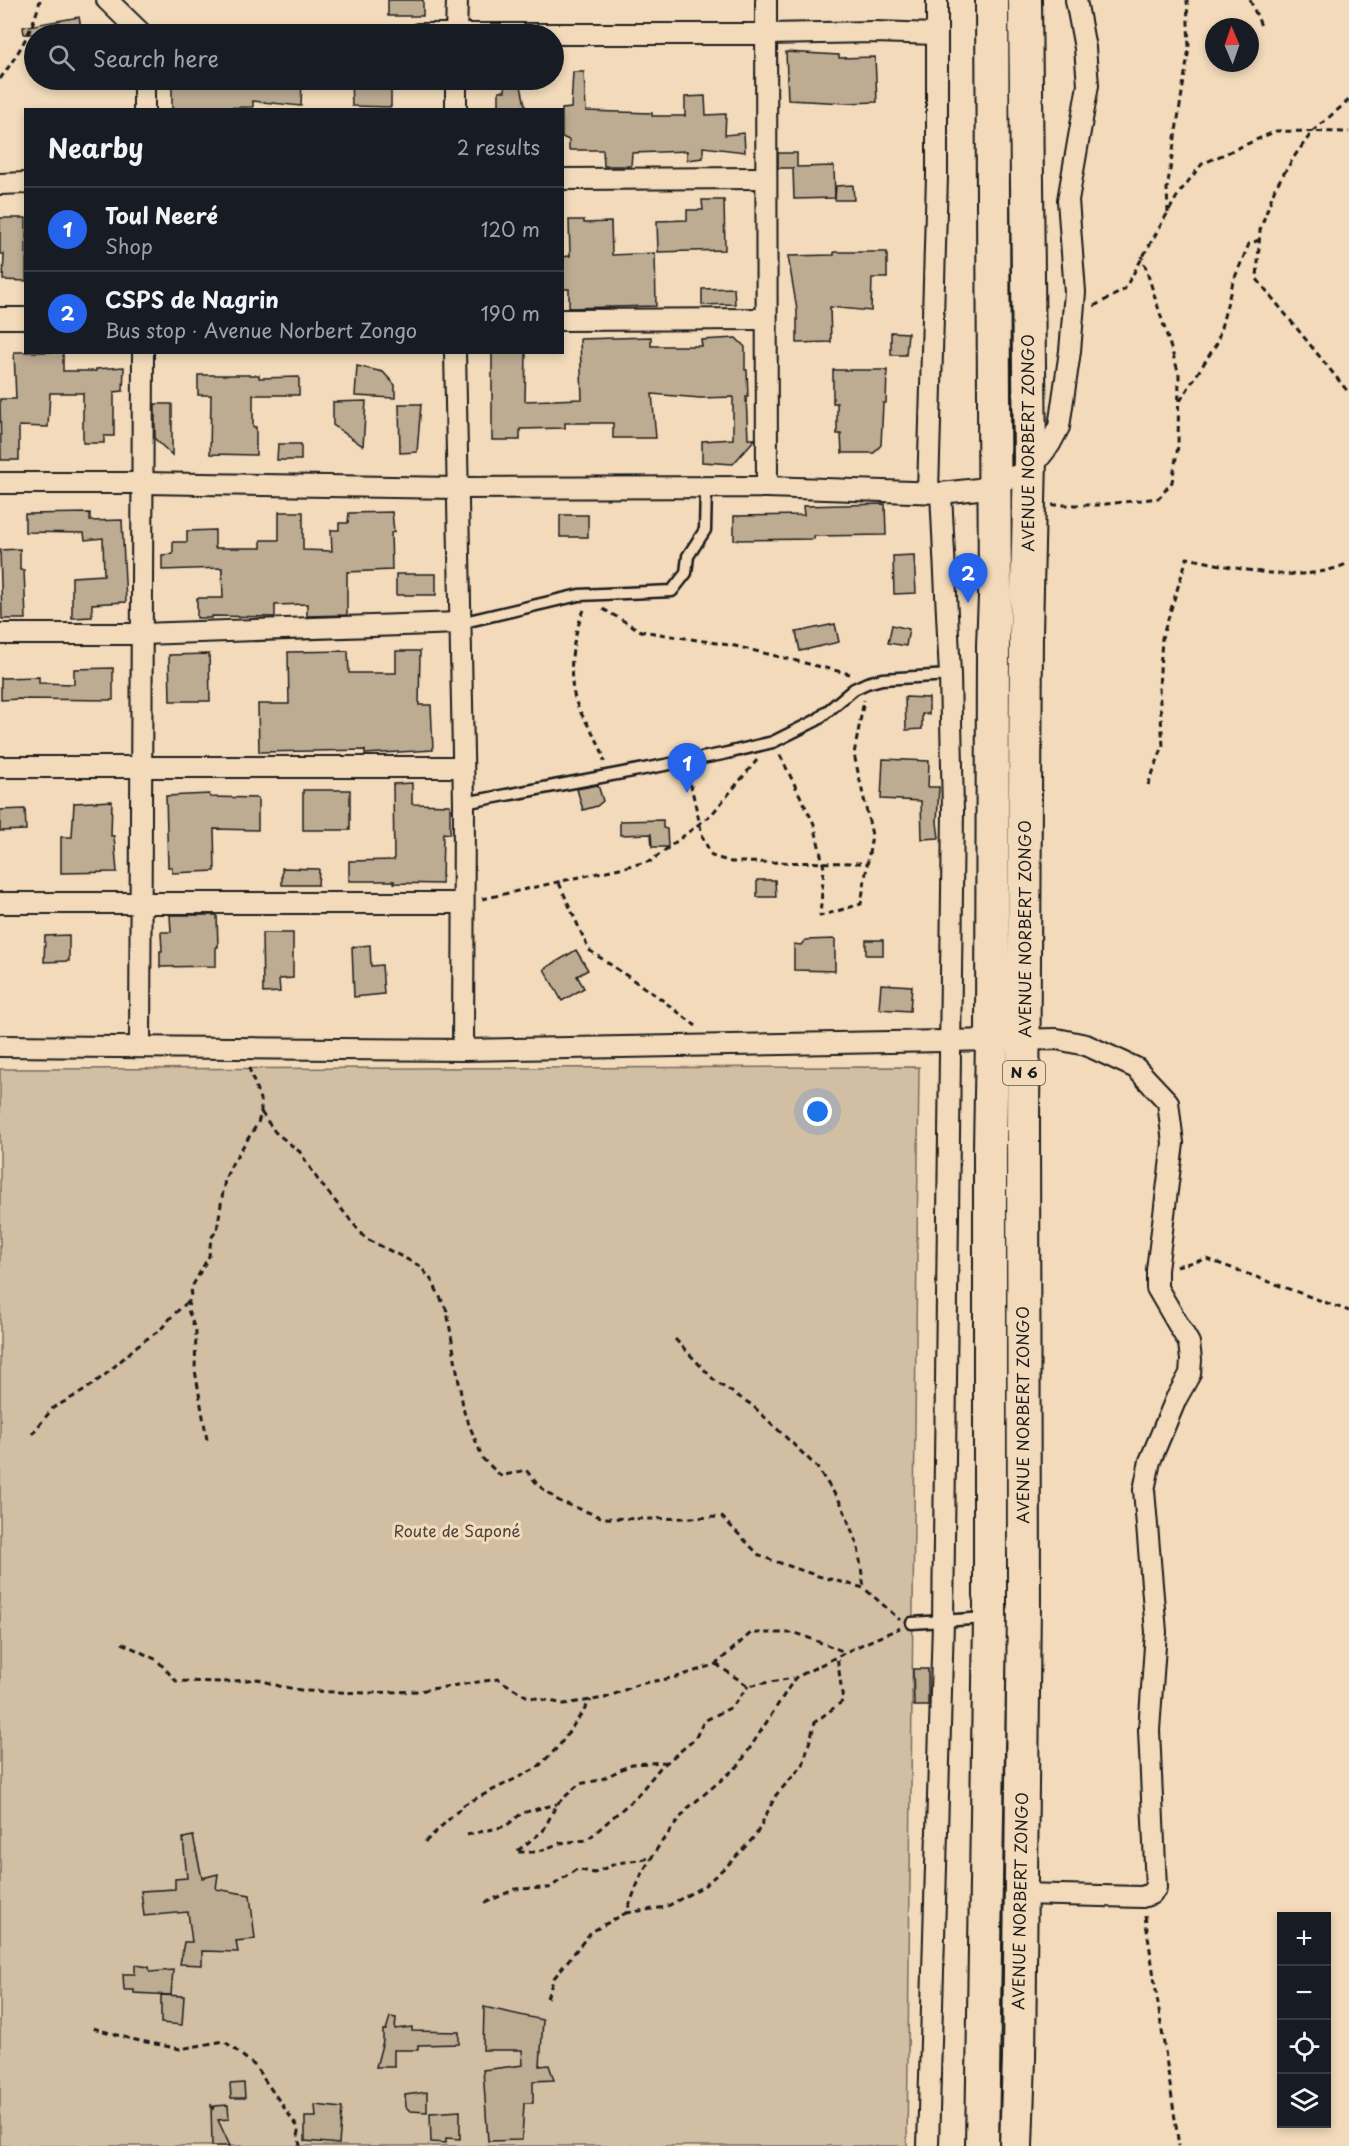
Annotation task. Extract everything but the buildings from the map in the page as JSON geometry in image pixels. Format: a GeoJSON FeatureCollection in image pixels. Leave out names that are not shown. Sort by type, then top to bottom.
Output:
{"type":"FeatureCollection","features":[{"type":"Feature","properties":{"kind":"main road","name":"AVENUE NORBERT ZONGO"},"geometry":{"type":"LineString","coordinates":[[982,2146],[990,1618],[990,1149],[995,597],[992,0]]}},
{"type":"Feature","properties":{"kind":"main road","name":"AVENUE NORBERT ZONGO"},"geometry":{"type":"LineString","coordinates":[[1016,2146],[1024,1602],[1023,1124],[1029,471],[1025,0]]}},
{"type":"Feature","properties":{"kind":"street"},"geometry":{"type":"LineString","coordinates":[[107,0],[132,24]]}},
{"type":"Feature","properties":{"kind":"street"},"geometry":{"type":"LineString","coordinates":[[456,24],[457,0]]}},
{"type":"Feature","properties":{"kind":"street"},"geometry":{"type":"LineString","coordinates":[[766,0],[767,486]]}},
{"type":"Feature","properties":{"kind":"street"},"geometry":{"type":"LineString","coordinates":[[928,2146],[943,1622],[953,811],[950,675],[935,493],[938,0]]}},
{"type":"Feature","properties":{"kind":"street"},"geometry":{"type":"LineString","coordinates":[[0,483],[457,488],[767,486],[935,493],[978,489],[1029,471],[1050,444],[1059,427],[1073,317],[1075,292],[1068,200],[1088,86],[1085,48],[1076,0]]}},
{"type":"Feature","properties":{"kind":"street"},"geometry":{"type":"LineString","coordinates":[[564,34],[875,32],[938,34]]}},
{"type":"Feature","properties":{"kind":"street"},"geometry":{"type":"LineString","coordinates":[[144,90],[144,108]]}},
{"type":"Feature","properties":{"kind":"street"},"geometry":{"type":"LineString","coordinates":[[456,90],[456,108]]}},
{"type":"Feature","properties":{"kind":"street"},"geometry":{"type":"LineString","coordinates":[[564,179],[766,178]]}},
{"type":"Feature","properties":{"kind":"street"},"geometry":{"type":"LineString","coordinates":[[0,184],[24,183]]}},
{"type":"Feature","properties":{"kind":"street"},"geometry":{"type":"LineString","coordinates":[[0,318],[24,318]]}},
{"type":"Feature","properties":{"kind":"street"},"geometry":{"type":"LineString","coordinates":[[564,320],[765,319]]}},
{"type":"Feature","properties":{"kind":"street"},"geometry":{"type":"LineString","coordinates":[[140,1047],[143,354]]}},
{"type":"Feature","properties":{"kind":"street"},"geometry":{"type":"LineString","coordinates":[[455,354],[464,803],[463,1050]]}},
{"type":"Feature","properties":{"kind":"street"},"geometry":{"type":"LineString","coordinates":[[0,634],[142,634],[460,623]]}},
{"type":"Feature","properties":{"kind":"street"},"geometry":{"type":"LineString","coordinates":[[0,767],[142,769],[462,767]]}},
{"type":"Feature","properties":{"kind":"street"},"geometry":{"type":"LineString","coordinates":[[0,903],[463,903]]}},
{"type":"Feature","properties":{"kind":"street"},"geometry":{"type":"LineString","coordinates":[[0,1046],[463,1050],[1025,1038],[1057,1039],[1086,1045],[1136,1068],[1168,1102],[1173,1143],[1157,1270],[1158,1288],[1189,1343],[1191,1360],[1190,1374],[1176,1399],[1150,1461],[1144,1490],[1156,1632],[1149,1730],[1156,1888],[1151,1894],[1142,1897],[1020,1894]]}},
{"type":"Feature","properties":{"kind":"lane"},"geometry":{"type":"LineString","coordinates":[[460,623],[584,598],[672,591],[686,573],[688,556],[705,530],[706,488]]}},
{"type":"Feature","properties":{"kind":"lane"},"geometry":{"type":"LineString","coordinates":[[464,803],[723,754],[773,742],[817,720],[855,689],[867,683],[882,679],[950,675]]}},
{"type":"Feature","properties":{"kind":"lane"},"geometry":{"type":"LineString","coordinates":[[912,1623],[990,1618]]}},
{"type":"Feature","properties":{"kind":"path"},"geometry":{"type":"LineString","coordinates":[[32,24],[40,0]]}},
{"type":"Feature","properties":{"kind":"path"},"geometry":{"type":"LineString","coordinates":[[1168,213],[1167,189],[1189,48],[1187,0]]}},
{"type":"Feature","properties":{"kind":"path"},"geometry":{"type":"LineString","coordinates":[[1250,0],[1262,28]]}},
{"type":"Feature","properties":{"kind":"path"},"geometry":{"type":"LineString","coordinates":[[0,79],[12,63],[24,40]]}},
{"type":"Feature","properties":{"kind":"path"},"geometry":{"type":"LineString","coordinates":[[1349,100],[1313,131],[1275,188],[1260,230],[1257,279],[1349,393]]}},
{"type":"Feature","properties":{"kind":"path"},"geometry":{"type":"LineString","coordinates":[[1073,317],[1124,290],[1179,193],[1202,164],[1276,130],[1349,132]]}},
{"type":"Feature","properties":{"kind":"path"},"geometry":{"type":"LineString","coordinates":[[1179,402],[1217,343],[1237,273],[1249,244],[1259,240]]}},
{"type":"Feature","properties":{"kind":"path"},"geometry":{"type":"LineString","coordinates":[[1047,505],[1097,505],[1159,498],[1172,482],[1178,446],[1179,374],[1142,256]]}},
{"type":"Feature","properties":{"kind":"path"},"geometry":{"type":"LineString","coordinates":[[1148,785],[1163,746],[1159,688],[1162,638],[1187,558],[1287,575],[1334,570],[1349,563]]}},
{"type":"Feature","properties":{"kind":"path"},"geometry":{"type":"LineString","coordinates":[[463,903],[651,861],[712,814],[773,742],[814,824],[824,868],[820,916],[861,904],[872,835],[854,754],[867,683],[848,672],[735,646],[641,631],[584,598],[571,684],[578,706],[603,756],[605,776]]}},
{"type":"Feature","properties":{"kind":"path"},"geometry":{"type":"LineString","coordinates":[[671,764],[691,786],[703,838],[712,856],[731,862],[867,863]]}},
{"type":"Feature","properties":{"kind":"path"},"geometry":{"type":"LineString","coordinates":[[559,883],[589,950],[660,999],[720,1045]]}},
{"type":"Feature","properties":{"kind":"path"},"geometry":{"type":"LineString","coordinates":[[207,1440],[195,1370],[196,1332],[188,1310],[193,1285],[209,1256],[211,1238],[217,1230],[225,1179],[258,1123],[261,1113],[261,1102],[249,1069],[248,1048]]}},
{"type":"Feature","properties":{"kind":"path"},"geometry":{"type":"LineString","coordinates":[[261,1113],[275,1131],[300,1152],[318,1180],[365,1238],[420,1266],[432,1281],[447,1311],[464,1412],[483,1459],[501,1476],[526,1470],[538,1485],[559,1501],[603,1518],[649,1520],[722,1517],[760,1556],[818,1576],[864,1588],[903,1623],[912,1623]]}},
{"type":"Feature","properties":{"kind":"path"},"geometry":{"type":"LineString","coordinates":[[1157,1270],[1207,1259],[1349,1311]]}},
{"type":"Feature","properties":{"kind":"path"},"geometry":{"type":"LineString","coordinates":[[32,1434],[53,1408],[82,1392],[105,1375],[161,1329],[189,1301]]}},
{"type":"Feature","properties":{"kind":"path"},"geometry":{"type":"LineString","coordinates":[[675,1339],[716,1382],[752,1405],[816,1466],[842,1505],[858,1547],[864,1588]]}},
{"type":"Feature","properties":{"kind":"path"},"geometry":{"type":"LineString","coordinates":[[716,1664],[747,1686],[795,1678],[845,1652],[912,1623]]}},
{"type":"Feature","properties":{"kind":"path"},"geometry":{"type":"LineString","coordinates":[[122,1643],[157,1660],[176,1681],[224,1682],[258,1679],[306,1691],[367,1693],[418,1690],[498,1679],[526,1696],[564,1704],[605,1698],[639,1684],[677,1677],[716,1664],[751,1633],[796,1633],[845,1652]]}},
{"type":"Feature","properties":{"kind":"path"},"geometry":{"type":"LineString","coordinates":[[547,1998],[554,1978],[591,1932],[626,1913],[666,1908],[704,1886],[756,1835],[776,1795],[803,1765],[815,1722],[843,1701],[837,1656]]}},
{"type":"Feature","properties":{"kind":"path"},"geometry":{"type":"LineString","coordinates":[[626,1913],[642,1873],[652,1858],[688,1808],[739,1765],[795,1678]]}},
{"type":"Feature","properties":{"kind":"path"},"geometry":{"type":"LineString","coordinates":[[667,1762],[632,1764],[600,1780],[579,1784],[557,1804],[543,1831],[516,1852],[537,1852],[560,1843],[587,1840],[636,1797],[660,1767],[667,1762],[695,1739],[704,1721],[732,1707],[747,1686]]}},
{"type":"Feature","properties":{"kind":"path"},"geometry":{"type":"LineString","coordinates":[[425,1842],[465,1804],[537,1768],[559,1746],[591,1700]]}},
{"type":"Feature","properties":{"kind":"path"},"geometry":{"type":"LineString","coordinates":[[467,1835],[506,1826],[522,1813],[557,1804]]}},
{"type":"Feature","properties":{"kind":"path"},"geometry":{"type":"LineString","coordinates":[[486,1903],[515,1889],[549,1888],[577,1869],[594,1874],[617,1863],[652,1858]]}},
{"type":"Feature","properties":{"kind":"path"},"geometry":{"type":"LineString","coordinates":[[1142,1897],[1179,2146]]}},
{"type":"Feature","properties":{"kind":"path"},"geometry":{"type":"LineString","coordinates":[[93,2028],[180,2049],[224,2041],[254,2065],[297,2126],[300,2146]]}},
{"type":"Feature","properties":{"kind":"green space","name":"Route de Saponé"},"geometry":{"type":"Polygon","coordinates":[[[919,1067],[907,2146],[0,2146],[0,1069],[919,1067]]]}},
{"type":"Feature","properties":{"kind":"place","name":"CSPS de Nagrin"},"geometry":{"type":"Point","coordinates":[968,603]}},
{"type":"Feature","properties":{"kind":"place","name":"Toul Neeré"},"geometry":{"type":"Point","coordinates":[687,793]}}]}
